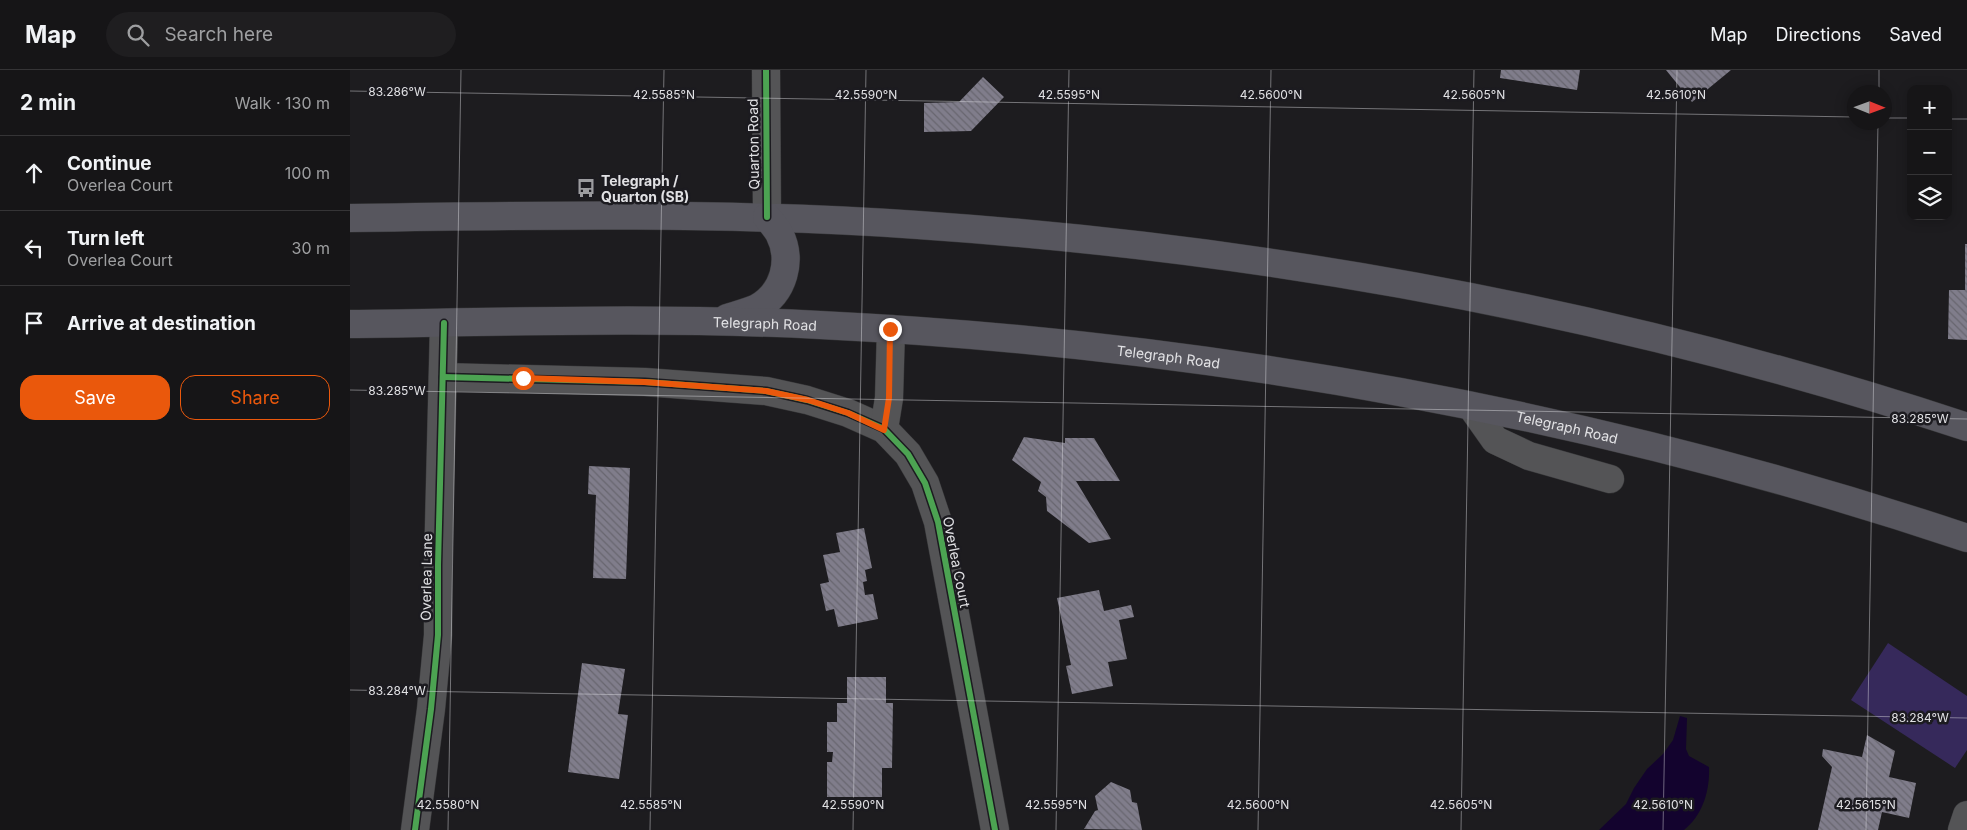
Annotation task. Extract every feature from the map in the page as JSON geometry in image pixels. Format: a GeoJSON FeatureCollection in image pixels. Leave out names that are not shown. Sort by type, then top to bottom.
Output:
{"type":"FeatureCollection","features":[{"type":"Feature","properties":{"kind":"highway"},"geometry":{"type":"LineString","coordinates":[[350,218],[585,215],[767,218],[917,225],[1085,239],[1341,274],[1519,307],[1644,335],[1779,370],[1967,427]]}},
{"type":"Feature","properties":{"kind":"highway"},"geometry":{"type":"LineString","coordinates":[[718,322],[757,308],[775,292],[782,281],[786,268],[785,249],[778,232],[767,218]]}},
{"type":"Feature","properties":{"kind":"highway","name":"Telegraph Road"},"geometry":{"type":"LineString","coordinates":[[350,324],[718,322],[890,329],[1060,343],[1195,359],[1295,374],[1471,406],[1590,432],[1731,467],[1834,496],[1967,538]]}},
{"type":"Feature","properties":{"kind":"street","name":"Quarton Road"},"geometry":{"type":"LineString","coordinates":[[766,70],[767,218]]}},
{"type":"Feature","properties":{"kind":"street","name":"Overlea Lane"},"geometry":{"type":"LineString","coordinates":[[415,830],[431,709],[438,635],[444,323]]}},
{"type":"Feature","properties":{"kind":"street"},"geometry":{"type":"LineString","coordinates":[[884,430],[889,398],[890,329]]}},
{"type":"Feature","properties":{"kind":"street","name":"Overlea Court"},"geometry":{"type":"LineString","coordinates":[[443,377],[644,382],[766,391],[808,400],[848,413],[884,430],[908,454],[925,483],[938,522],[995,830]]}},
{"type":"Feature","properties":{"kind":"street"},"geometry":{"type":"LineString","coordinates":[[1471,406],[1495,440],[1529,456],[1610,479]]}},
{"type":"Feature","properties":{"kind":"street"},"geometry":{"type":"LineString","coordinates":[[1962,830],[1967,815]]}},
{"type":"Feature","properties":{"kind":"shaded area"},"geometry":{"type":"Polygon","coordinates":[[[1888,643],[1967,696],[1967,750],[1955,768],[1851,700],[1888,643]]]}},
{"type":"Feature","properties":{"kind":"shaded area"},"geometry":{"type":"Polygon","coordinates":[[[1680,716],[1687,718],[1686,749],[1689,756],[1709,767],[1707,793],[1701,810],[1684,830],[1599,830],[1626,804],[1647,769],[1663,754],[1673,740],[1680,716]]]}},
{"type":"Feature","properties":{"kind":"building"},"geometry":{"type":"Polygon","coordinates":[[[1501,70],[1580,70],[1577,90],[1500,78],[1501,70]]]}},
{"type":"Feature","properties":{"kind":"building"},"geometry":{"type":"Polygon","coordinates":[[[1666,70],[1731,70],[1692,102],[1666,70]]]}},
{"type":"Feature","properties":{"kind":"building"},"geometry":{"type":"Polygon","coordinates":[[[983,77],[1004,97],[971,131],[924,132],[924,103],[959,102],[983,77]]]}},
{"type":"Feature","properties":{"kind":"building"},"geometry":{"type":"Polygon","coordinates":[[[1965,244],[1967,244],[1967,340],[1948,339],[1949,290],[1965,290],[1965,244]]]}},
{"type":"Feature","properties":{"kind":"building"},"geometry":{"type":"Polygon","coordinates":[[[1024,437],[1065,443],[1065,438],[1094,438],[1120,481],[1076,481],[1111,539],[1089,543],[1047,511],[1046,497],[1038,491],[1041,482],[1012,460],[1024,437]]]}},
{"type":"Feature","properties":{"kind":"building"},"geometry":{"type":"Polygon","coordinates":[[[589,466],[630,468],[626,579],[593,578],[596,495],[588,494],[589,466]]]}},
{"type":"Feature","properties":{"kind":"building"},"geometry":{"type":"Polygon","coordinates":[[[864,528],[872,568],[865,570],[867,581],[863,582],[865,595],[873,594],[878,619],[838,627],[834,609],[826,611],[820,584],[829,582],[823,555],[840,552],[836,533],[864,528]]]}},
{"type":"Feature","properties":{"kind":"building"},"geometry":{"type":"Polygon","coordinates":[[[1099,590],[1104,611],[1131,605],[1134,617],[1119,620],[1127,659],[1108,662],[1113,686],[1072,694],[1066,666],[1071,665],[1057,598],[1099,590]]]}},
{"type":"Feature","properties":{"kind":"building"},"geometry":{"type":"Polygon","coordinates":[[[582,663],[625,669],[618,714],[628,715],[619,779],[568,772],[582,663]]]}},
{"type":"Feature","properties":{"kind":"building"},"geometry":{"type":"Polygon","coordinates":[[[847,677],[886,677],[886,703],[893,703],[892,768],[882,768],[882,797],[827,797],[827,762],[832,762],[833,752],[827,752],[827,722],[837,722],[837,703],[847,703],[847,677]]]}},
{"type":"Feature","properties":{"kind":"building"},"geometry":{"type":"Polygon","coordinates":[[[1867,735],[1895,751],[1889,777],[1916,783],[1909,818],[1882,812],[1878,830],[1818,830],[1832,767],[1822,756],[1823,749],[1862,757],[1867,735]]]}},
{"type":"Feature","properties":{"kind":"building"},"geometry":{"type":"Polygon","coordinates":[[[1111,782],[1130,790],[1132,802],[1137,803],[1142,830],[1084,829],[1095,811],[1098,810],[1095,796],[1111,782]]]}},
{"type":"Feature","properties":{"kind":"cycle path"},"geometry":{"type":"LineString","coordinates":[[766,70],[767,217]]}},
{"type":"Feature","properties":{"kind":"cycle path"},"geometry":{"type":"LineString","coordinates":[[415,830],[431,709],[438,635],[444,323]]}},
{"type":"Feature","properties":{"kind":"cycle path"},"geometry":{"type":"LineString","coordinates":[[443,377],[645,382],[766,391],[807,400],[848,413],[884,429],[908,454],[925,483],[938,522],[995,830]]}},
{"type":"Feature","properties":{"kind":"place","name":"Telegraph / Quarton (SB)"},"geometry":{"type":"Point","coordinates":[586,188]}},
{"type":"Feature","properties":{"kind":"route"},"geometry":{"type":"LineString","coordinates":[[523,378],[644,382],[766,391],[808,400],[848,413],[884,430],[889,398],[890,329]]}}]}
